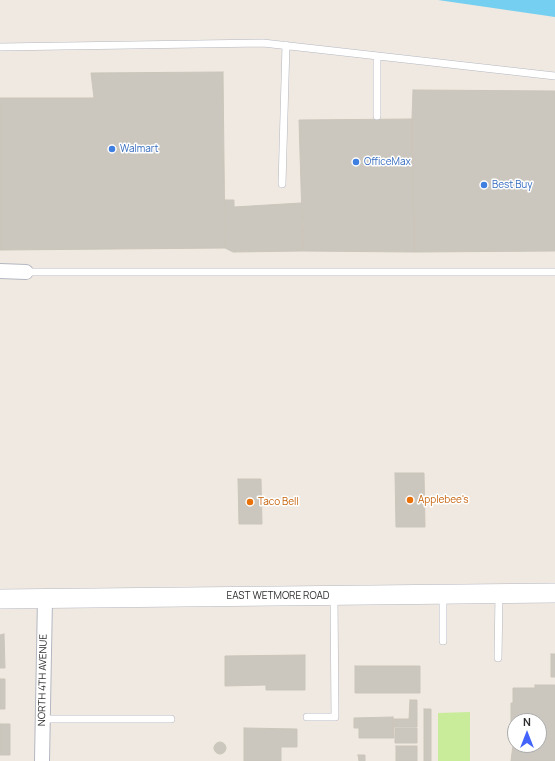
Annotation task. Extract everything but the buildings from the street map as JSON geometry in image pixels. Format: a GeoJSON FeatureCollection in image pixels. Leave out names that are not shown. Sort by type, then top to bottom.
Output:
{"type":"FeatureCollection","features":[{"type":"Feature","properties":{"kind":"main road","name":"EAST WETMORE ROAD"},"geometry":{"type":"LineString","coordinates":[[0,598],[555,593]]}},
{"type":"Feature","properties":{"kind":"street"},"geometry":{"type":"LineString","coordinates":[[0,271],[26,272]]}},
{"type":"Feature","properties":{"kind":"street","name":"NORTH 4TH AVENUE"},"geometry":{"type":"LineString","coordinates":[[42,761],[44,598]]}},
{"type":"Feature","properties":{"kind":"lane"},"geometry":{"type":"LineString","coordinates":[[0,47],[263,43],[555,76]]}},
{"type":"Feature","properties":{"kind":"lane"},"geometry":{"type":"LineString","coordinates":[[282,184],[286,45]]}},
{"type":"Feature","properties":{"kind":"lane"},"geometry":{"type":"LineString","coordinates":[[377,56],[377,116]]}},
{"type":"Feature","properties":{"kind":"lane"},"geometry":{"type":"LineString","coordinates":[[26,272],[555,272]]}},
{"type":"Feature","properties":{"kind":"lane"},"geometry":{"type":"LineString","coordinates":[[498,594],[498,658]]}},
{"type":"Feature","properties":{"kind":"lane"},"geometry":{"type":"LineString","coordinates":[[443,595],[443,641]]}},
{"type":"Feature","properties":{"kind":"lane"},"geometry":{"type":"LineString","coordinates":[[307,717],[335,717],[334,596]]}},
{"type":"Feature","properties":{"kind":"lane"},"geometry":{"type":"LineString","coordinates":[[42,719],[172,719]]}},
{"type":"Feature","properties":{"kind":"green space"},"geometry":{"type":"Polygon","coordinates":[[[470,712],[470,761],[438,761],[438,713],[470,712]]]}},
{"type":"Feature","properties":{"kind":"water"},"geometry":{"type":"Polygon","coordinates":[[[438,0],[555,0],[555,17],[438,0]]]}},
{"type":"Feature","properties":{"kind":"place","name":"Walmart"},"geometry":{"type":"Point","coordinates":[112,149]}},
{"type":"Feature","properties":{"kind":"place","name":"OfficeMax"},"geometry":{"type":"Point","coordinates":[356,162]}},
{"type":"Feature","properties":{"kind":"place","name":"Best Buy"},"geometry":{"type":"Point","coordinates":[484,185]}},
{"type":"Feature","properties":{"kind":"place","name":"Applebee's"},"geometry":{"type":"Point","coordinates":[410,500]}},
{"type":"Feature","properties":{"kind":"place","name":"Taco Bell"},"geometry":{"type":"Point","coordinates":[250,502]}}]}
